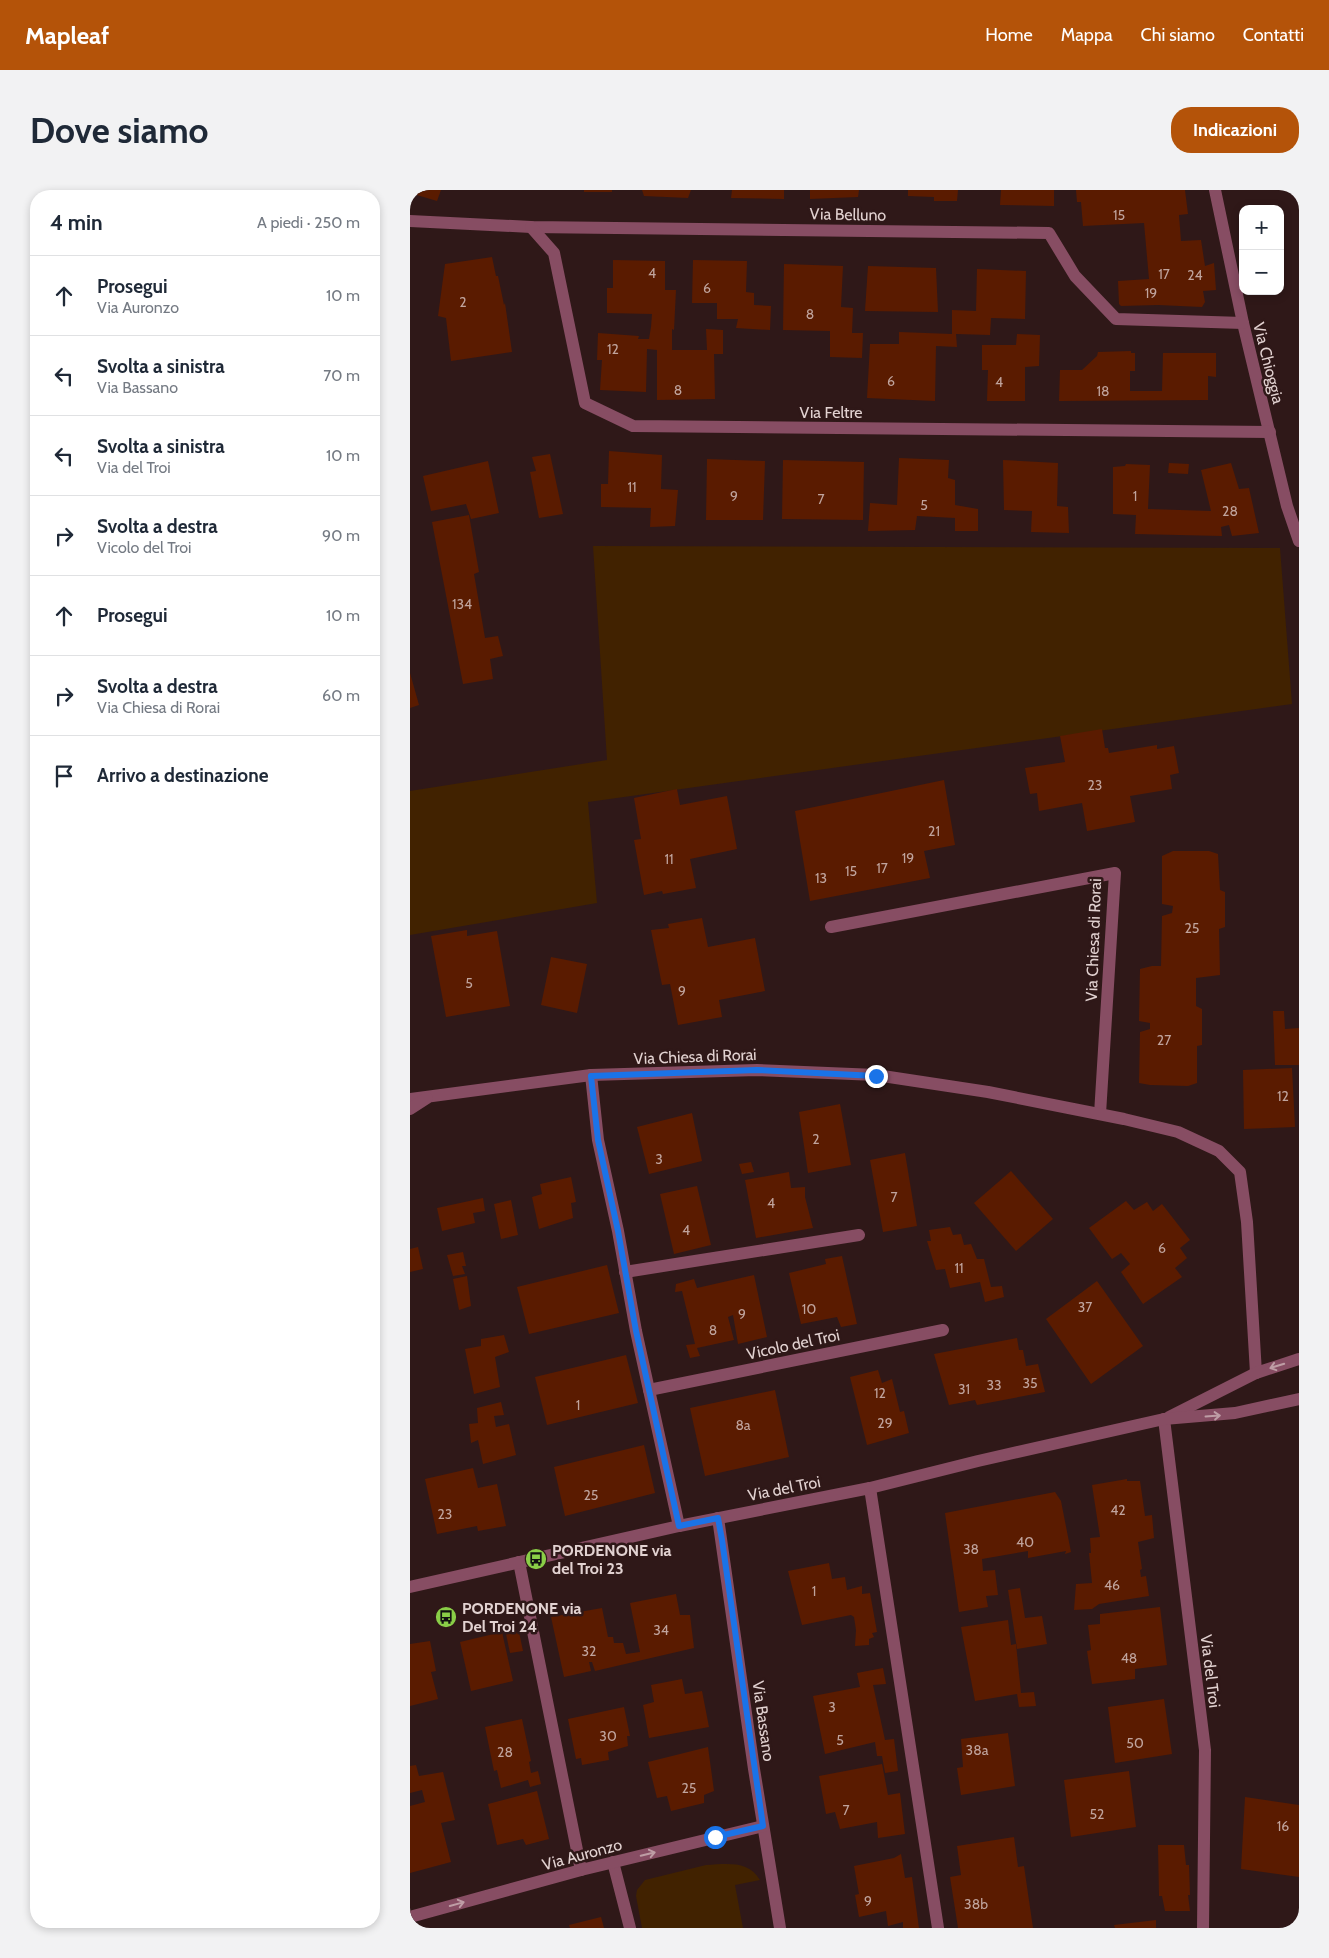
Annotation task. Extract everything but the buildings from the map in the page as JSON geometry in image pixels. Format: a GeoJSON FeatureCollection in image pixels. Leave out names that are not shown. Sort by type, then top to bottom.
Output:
{"type":"FeatureCollection","features":[{"type":"Feature","properties":{"kind":"street","name":"Via Chioggia"},"geometry":{"type":"LineString","coordinates":[[1215,190],[1243,323],[1287,506],[1299,542]]}},
{"type":"Feature","properties":{"kind":"street","name":"Via Belluno"},"geometry":{"type":"LineString","coordinates":[[410,221],[531,227],[1049,233],[1075,276],[1116,319],[1243,323]]}},
{"type":"Feature","properties":{"kind":"street","name":"Via Feltre"},"geometry":{"type":"LineString","coordinates":[[531,227],[554,253],[585,403],[633,426],[1270,432]]}},
{"type":"Feature","properties":{"kind":"street","name":"Via Chiesa di Rorai"},"geometry":{"type":"LineString","coordinates":[[832,926],[1115,873],[1100,1114]]}},
{"type":"Feature","properties":{"kind":"street","name":"Via Chiesa di Rorai"},"geometry":{"type":"LineString","coordinates":[[410,1099],[591,1076],[757,1070],[876,1076],[988,1092],[1100,1114],[1178,1132],[1218,1151],[1240,1172],[1247,1222],[1256,1372]]}},
{"type":"Feature","properties":{"kind":"street"},"geometry":{"type":"LineString","coordinates":[[591,1076],[598,1140],[679,1526]]}},
{"type":"Feature","properties":{"kind":"street"},"geometry":{"type":"LineString","coordinates":[[410,1109],[432,1096]]}},
{"type":"Feature","properties":{"kind":"street"},"geometry":{"type":"LineString","coordinates":[[625,1272],[859,1235]]}},
{"type":"Feature","properties":{"kind":"street","name":"Vicolo del Troi"},"geometry":{"type":"LineString","coordinates":[[649,1390],[943,1330]]}},
{"type":"Feature","properties":{"kind":"street","name":"Via del Troi"},"geometry":{"type":"LineString","coordinates":[[1164,1419],[1256,1372],[1299,1359]]}},
{"type":"Feature","properties":{"kind":"street","name":"Via del Troi"},"geometry":{"type":"LineString","coordinates":[[410,1588],[679,1526],[870,1488],[978,1461],[1164,1419],[1235,1414],[1299,1399]]}},
{"type":"Feature","properties":{"kind":"street","name":"Via del Troi"},"geometry":{"type":"LineString","coordinates":[[1164,1419],[1204,1750],[1203,1928]]}},
{"type":"Feature","properties":{"kind":"street"},"geometry":{"type":"LineString","coordinates":[[870,1488],[938,1928]]}},
{"type":"Feature","properties":{"kind":"street","name":"Via Bassano"},"geometry":{"type":"LineString","coordinates":[[718,1518],[763,1826],[780,1928]]}},
{"type":"Feature","properties":{"kind":"street"},"geometry":{"type":"LineString","coordinates":[[519,1562],[581,1870]]}},
{"type":"Feature","properties":{"kind":"street","name":"Via Auronzo"},"geometry":{"type":"LineString","coordinates":[[410,1917],[581,1870],[763,1826]]}},
{"type":"Feature","properties":{"kind":"street"},"geometry":{"type":"LineString","coordinates":[[613,1862],[630,1928]]}},
{"type":"Feature","properties":{"kind":"shaded area"},"geometry":{"type":"Polygon","coordinates":[[[593,546],[1280,548],[1292,704],[588,802],[597,903],[410,935],[410,791],[607,760],[593,546]]]}},
{"type":"Feature","properties":{"kind":"shaded area"},"geometry":{"type":"Polygon","coordinates":[[[729,1864],[743,1866],[760,1880],[735,1885],[743,1928],[642,1928],[636,1896],[637,1890],[645,1880],[706,1865],[729,1864]]]}},
{"type":"Feature","properties":{"kind":"place","name":"PORDENONE via del Troi 23"},"geometry":{"type":"Point","coordinates":[536,1559]}},
{"type":"Feature","properties":{"kind":"place","name":"PORDENONE via Del Troi 24"},"geometry":{"type":"Point","coordinates":[446,1617]}},
{"type":"Feature","properties":{"kind":"route"},"geometry":{"type":"LineString","coordinates":[[715,1837],[763,1826],[722,1540],[718,1518],[679,1526],[636,1331],[618,1231],[598,1140],[591,1076],[757,1070],[876,1076]]}}]}
